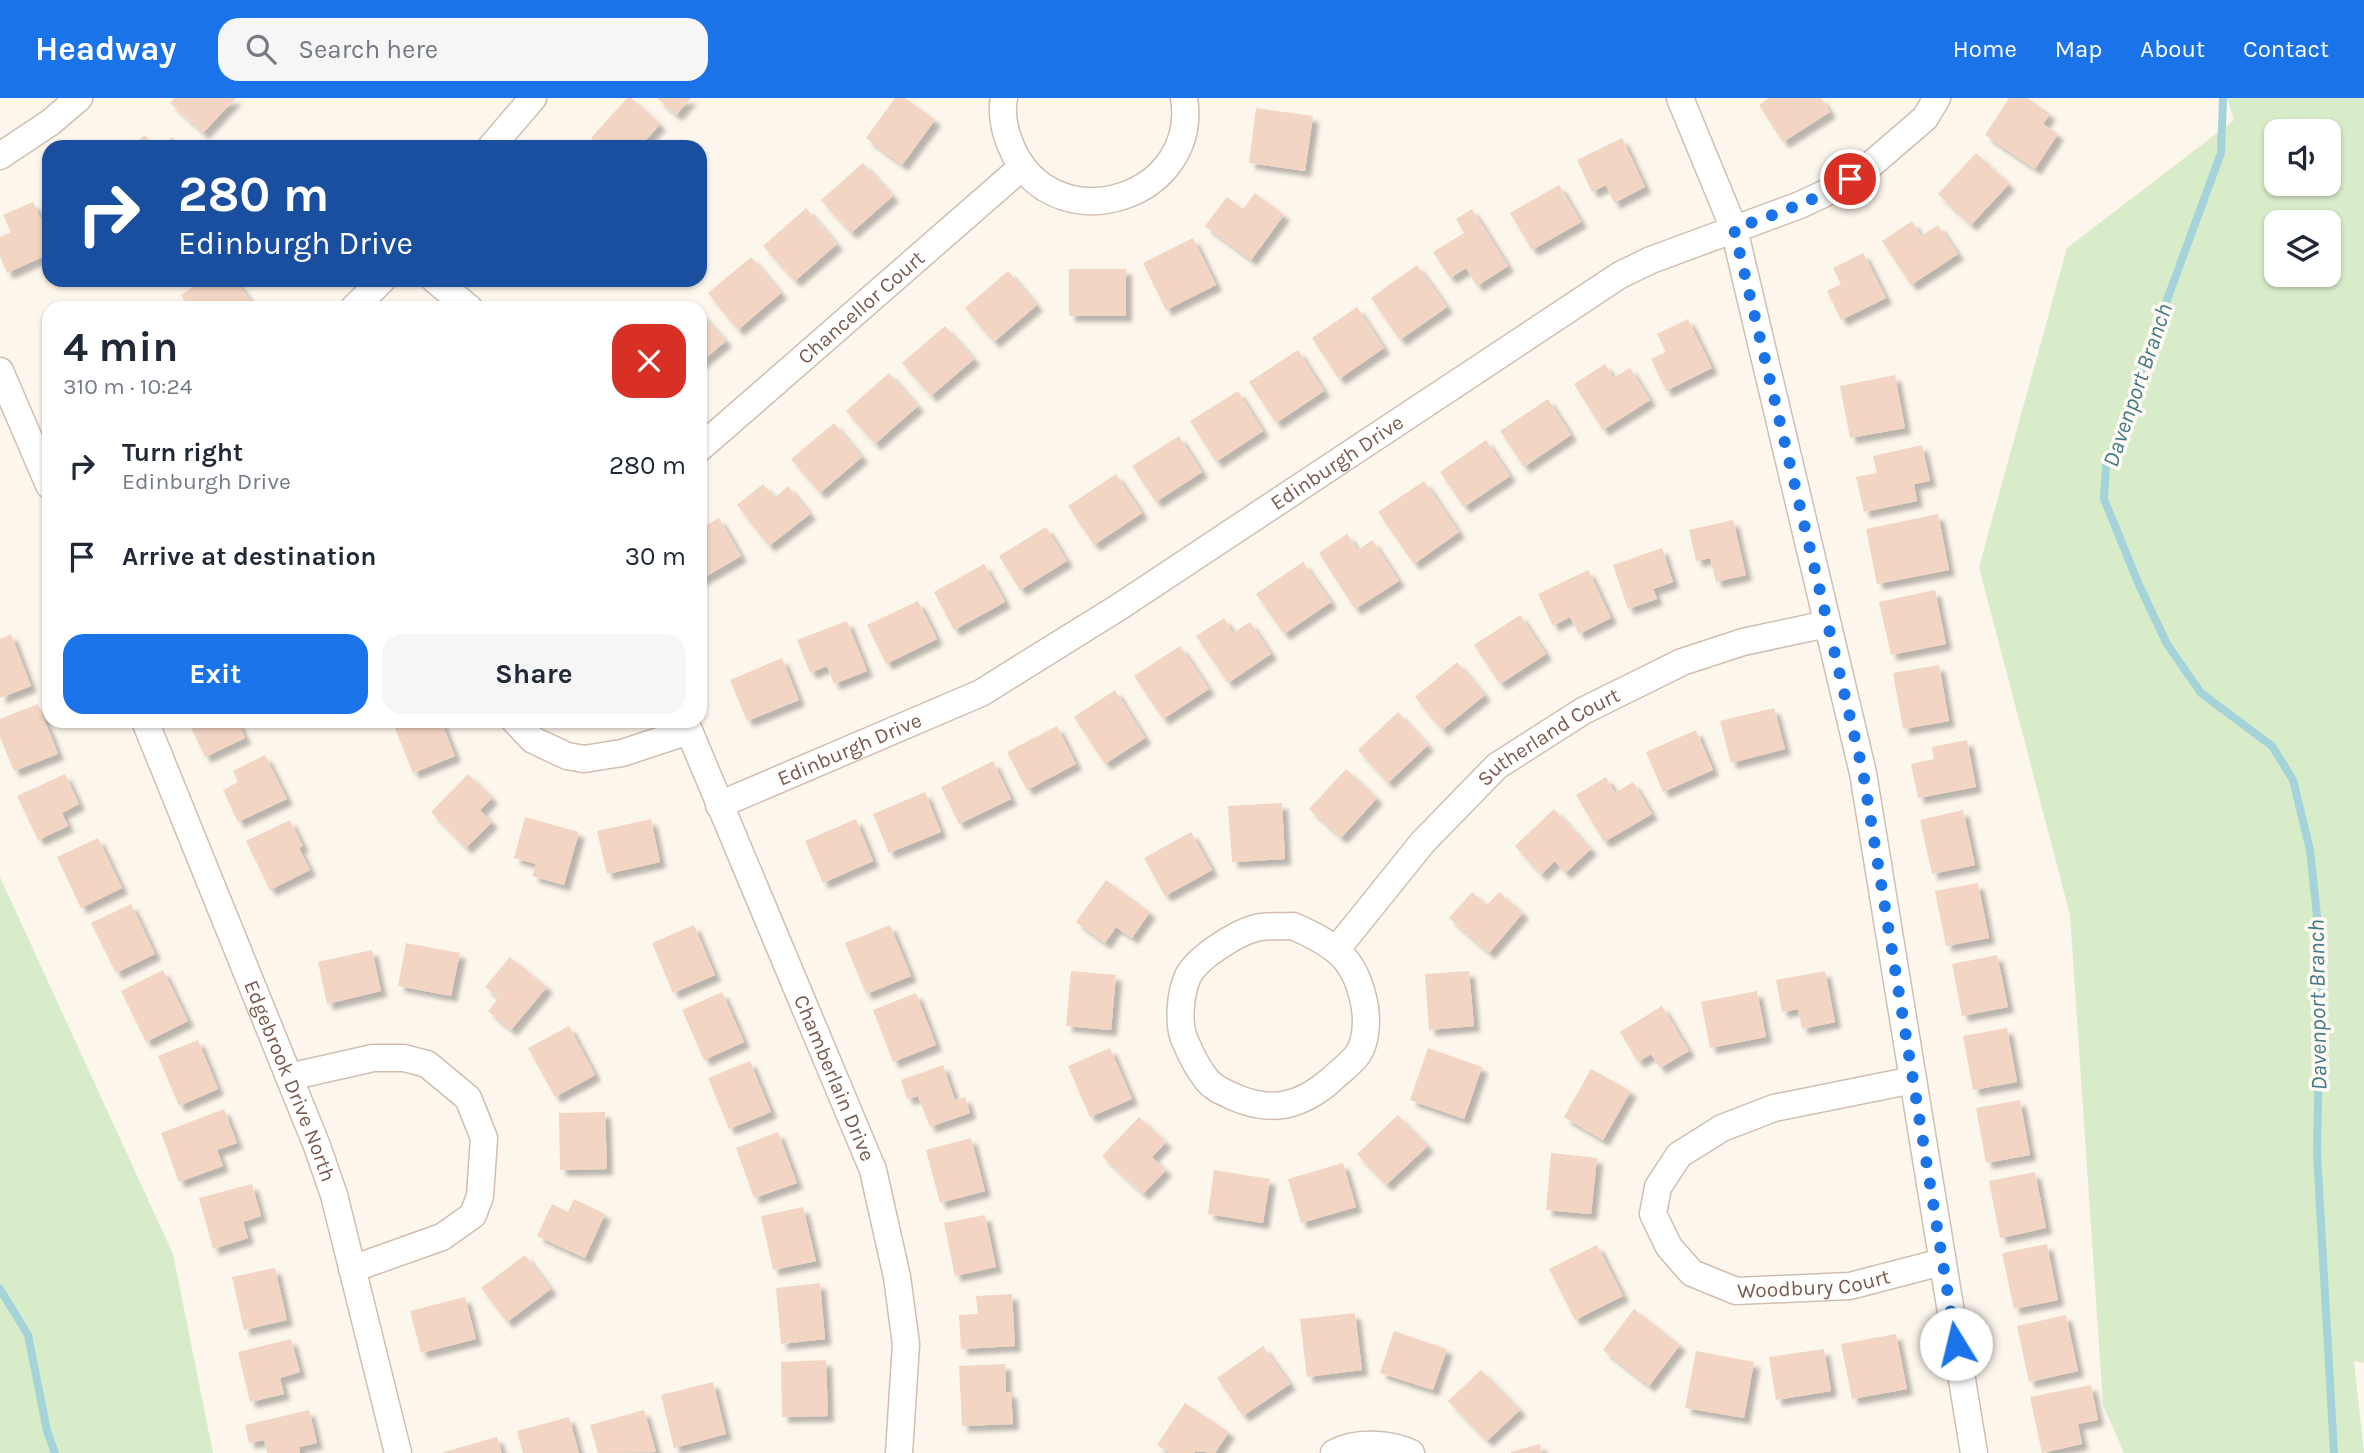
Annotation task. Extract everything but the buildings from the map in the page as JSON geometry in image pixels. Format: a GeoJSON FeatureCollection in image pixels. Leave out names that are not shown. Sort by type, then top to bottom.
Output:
{"type":"FeatureCollection","features":[{"type":"Feature","properties":{"kind":"street"},"geometry":{"type":"LineString","coordinates":[[0,156],[51,122],[79,98]]}},
{"type":"Feature","properties":{"kind":"street"},"geometry":{"type":"LineString","coordinates":[[497,140],[533,98]]}},
{"type":"Feature","properties":{"kind":"street"},"geometry":{"type":"LineString","coordinates":[[1004,98],[1002,107],[1006,139],[1022,167],[1042,186],[1068,199],[1097,202],[1124,197],[1150,184],[1169,163],[1181,137],[1186,109],[1184,98]]}},
{"type":"Feature","properties":{"kind":"street"},"geometry":{"type":"LineString","coordinates":[[1680,98],[1734,229],[1863,772],[1974,1453]]}},
{"type":"Feature","properties":{"kind":"street","name":"Edinburgh Drive"},"geometry":{"type":"LineString","coordinates":[[719,805],[981,693],[1119,607],[1620,275],[1651,260],[1800,205],[1834,189],[1867,168],[1925,118],[1937,98]]}},
{"type":"Feature","properties":{"kind":"street","name":"Chancellor Court"},"geometry":{"type":"LineString","coordinates":[[707,442],[1022,167]]}},
{"type":"Feature","properties":{"kind":"street"},"geometry":{"type":"LineString","coordinates":[[361,301],[375,287]]}},
{"type":"Feature","properties":{"kind":"street"},"geometry":{"type":"LineString","coordinates":[[444,287],[460,301]]}},
{"type":"Feature","properties":{"kind":"street"},"geometry":{"type":"LineString","coordinates":[[0,371],[42,469]]}},
{"type":"Feature","properties":{"kind":"street","name":"Sutherland Court"},"geometry":{"type":"LineString","coordinates":[[1336,950],[1423,842],[1497,766],[1583,711],[1682,662],[1743,642],[1827,624]]}},
{"type":"Feature","properties":{"kind":"street","name":"Edgebrook Drive North"},"geometry":{"type":"LineString","coordinates":[[148,728],[334,1195],[398,1453]]}},
{"type":"Feature","properties":{"kind":"street"},"geometry":{"type":"LineString","coordinates":[[522,728],[533,740],[567,757],[584,759],[622,753],[682,728]]}},
{"type":"Feature","properties":{"kind":"street","name":"Chamberlain Drive"},"geometry":{"type":"LineString","coordinates":[[688,728],[873,1170],[897,1277],[906,1343],[899,1453]]}},
{"type":"Feature","properties":{"kind":"street"},"geometry":{"type":"LineString","coordinates":[[1293,926],[1323,939],[1336,950],[1353,968],[1361,986],[1366,1017],[1363,1046],[1356,1057],[1317,1091],[1298,1101],[1273,1106],[1255,1106],[1219,1090],[1206,1080],[1184,1041],[1180,1018],[1188,976],[1201,960],[1231,939],[1257,928],[1293,926]]}},
{"type":"Feature","properties":{"kind":"street"},"geometry":{"type":"LineString","coordinates":[[289,1077],[373,1058],[404,1058],[426,1064],[468,1098],[484,1138],[480,1196],[473,1215],[442,1237],[352,1269]]}},
{"type":"Feature","properties":{"kind":"street","name":"Woodbury Court"},"geometry":{"type":"LineString","coordinates":[[1913,1080],[1774,1108],[1722,1128],[1679,1155],[1658,1187],[1653,1214],[1669,1247],[1692,1273],[1736,1291],[1850,1286],[1942,1262]]}},
{"type":"Feature","properties":{"kind":"street"},"geometry":{"type":"LineString","coordinates":[[1334,1453],[1358,1445],[1403,1449],[1411,1453]]}},
{"type":"Feature","properties":{"kind":"green space"},"geometry":{"type":"Polygon","coordinates":[[[2227,98],[2364,98],[2364,1363],[2354,1361],[2364,1453],[2124,1453],[2103,1405],[2070,915],[1979,567],[2067,248],[2234,120],[2227,98]]]}},
{"type":"Feature","properties":{"kind":"green space"},"geometry":{"type":"Polygon","coordinates":[[[0,877],[173,1254],[213,1453],[0,1453],[0,877]]]}},
{"type":"Feature","properties":{"kind":"waterway","name":"Davenport Branch"},"geometry":{"type":"LineString","coordinates":[[2223,98],[2221,153],[2106,466],[2104,499],[2139,585],[2167,644],[2201,693],[2272,746],[2293,780],[2310,850],[2321,954],[2317,1154],[2334,1453]]}},
{"type":"Feature","properties":{"kind":"waterway"},"geometry":{"type":"LineString","coordinates":[[0,1289],[28,1335],[47,1431],[55,1453]]}},
{"type":"Feature","properties":{"kind":"route"},"geometry":{"type":"LineString","coordinates":[[1850,179],[1800,205],[1734,229],[1863,772],[1956,1344]]}}]}
